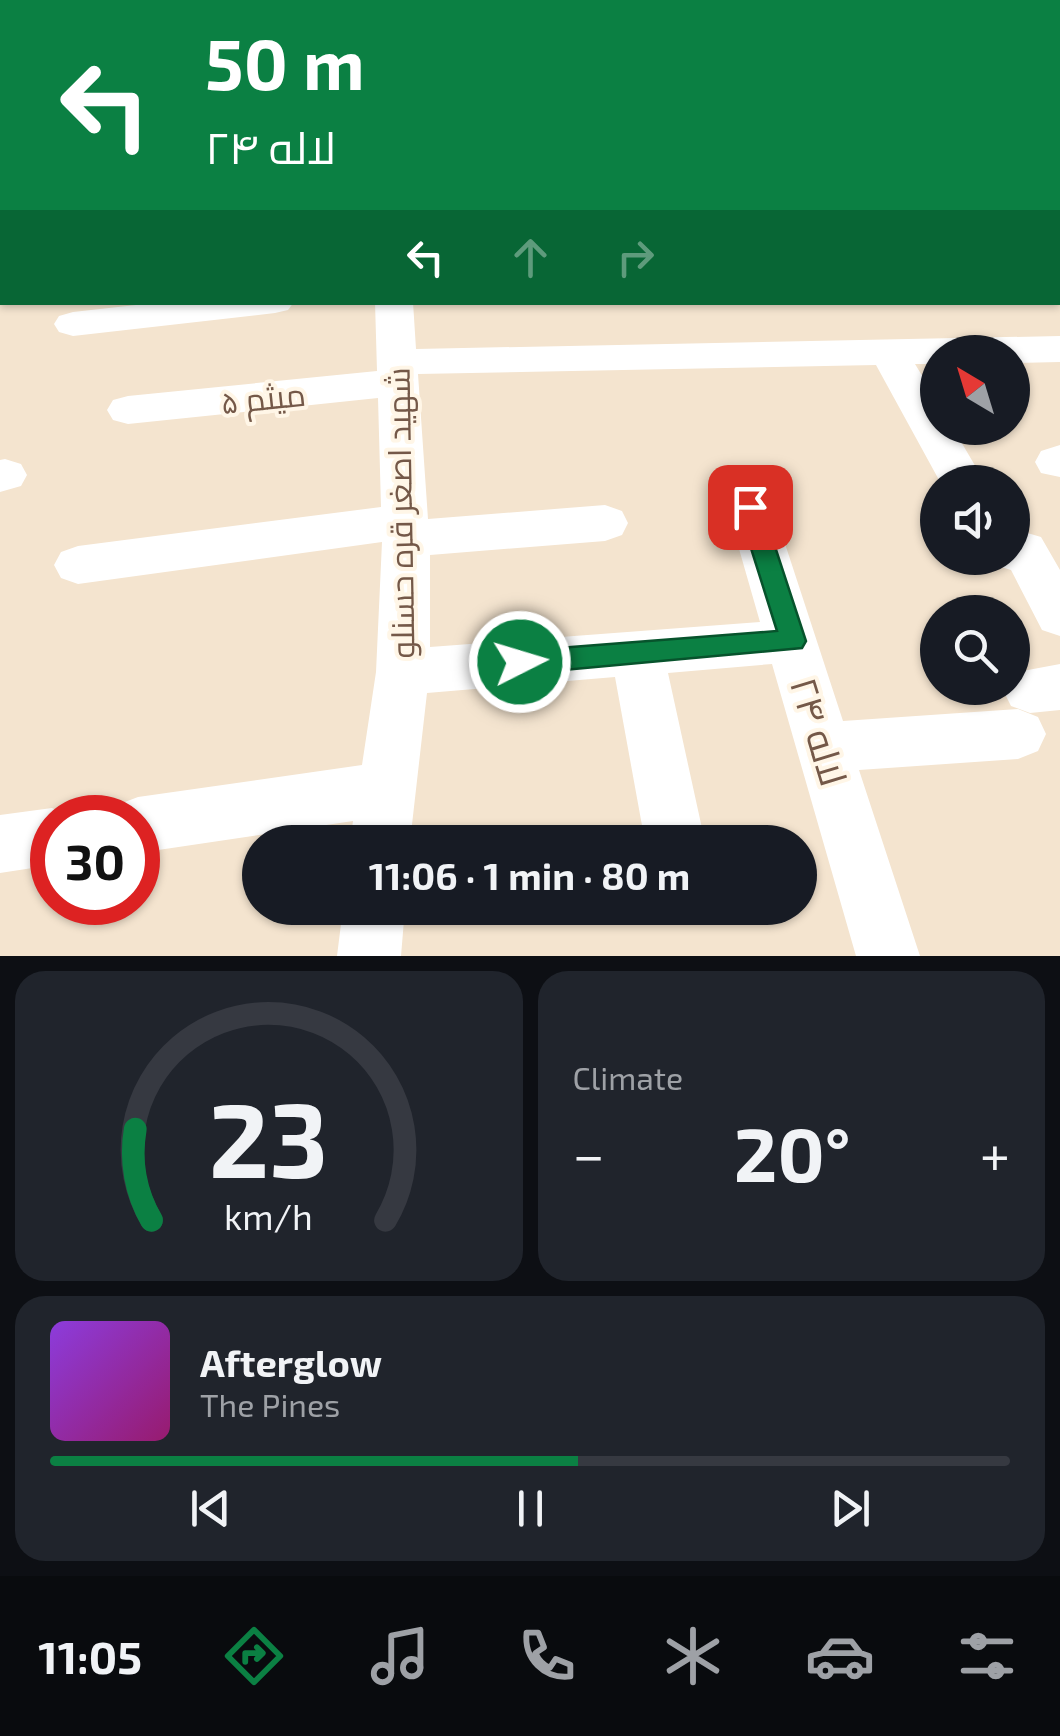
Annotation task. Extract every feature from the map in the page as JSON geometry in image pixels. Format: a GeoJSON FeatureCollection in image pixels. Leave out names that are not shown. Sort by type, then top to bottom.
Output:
{"type":"FeatureCollection","features":[{"type":"Feature","properties":{"kind":"street"},"geometry":{"type":"LineString","coordinates":[[73,324],[247,305]]}},
{"type":"Feature","properties":{"kind":"street","name":"شهید اصغر قره حسنلو"},"geometry":{"type":"LineString","coordinates":[[383,816],[402,672],[405,530],[394,305]]}},
{"type":"Feature","properties":{"kind":"street","name":"میثم ۵"},"geometry":{"type":"LineString","coordinates":[[128,410],[397,373],[887,350],[1060,349]]}},
{"type":"Feature","properties":{"kind":"street"},"geometry":{"type":"LineString","coordinates":[[887,350],[952,465]]}},
{"type":"Feature","properties":{"kind":"street","name":"لاله ۲۴"},"geometry":{"type":"LineString","coordinates":[[750,507],[888,956]]}},
{"type":"Feature","properties":{"kind":"street"},"geometry":{"type":"LineString","coordinates":[[78,565],[405,530],[606,523]]}},
{"type":"Feature","properties":{"kind":"street"},"geometry":{"type":"LineString","coordinates":[[1030,561],[1060,615]]}},
{"type":"Feature","properties":{"kind":"street"},"geometry":{"type":"LineString","coordinates":[[402,672],[793,641]]}},
{"type":"Feature","properties":{"kind":"street"},"geometry":{"type":"LineString","coordinates":[[638,653],[672,825]]}},
{"type":"Feature","properties":{"kind":"street"},"geometry":{"type":"LineString","coordinates":[[825,748],[1036,703]]}},
{"type":"Feature","properties":{"kind":"street"},"geometry":{"type":"LineString","coordinates":[[160,823],[383,816]]}},
{"type":"Feature","properties":{"kind":"street"},"geometry":{"type":"LineString","coordinates":[[0,844],[30,839]]}},
{"type":"Feature","properties":{"kind":"street"},"geometry":{"type":"LineString","coordinates":[[369,956],[372,925]]}},
{"type":"Feature","properties":{"kind":"shaded area"},"geometry":{"type":"Polygon","coordinates":[[[0,305],[1060,305],[1060,956],[0,956],[0,305]]]}},
{"type":"Feature","properties":{"kind":"route"},"geometry":{"type":"LineString","coordinates":[[520,662],[793,641],[750,507]]}}]}
